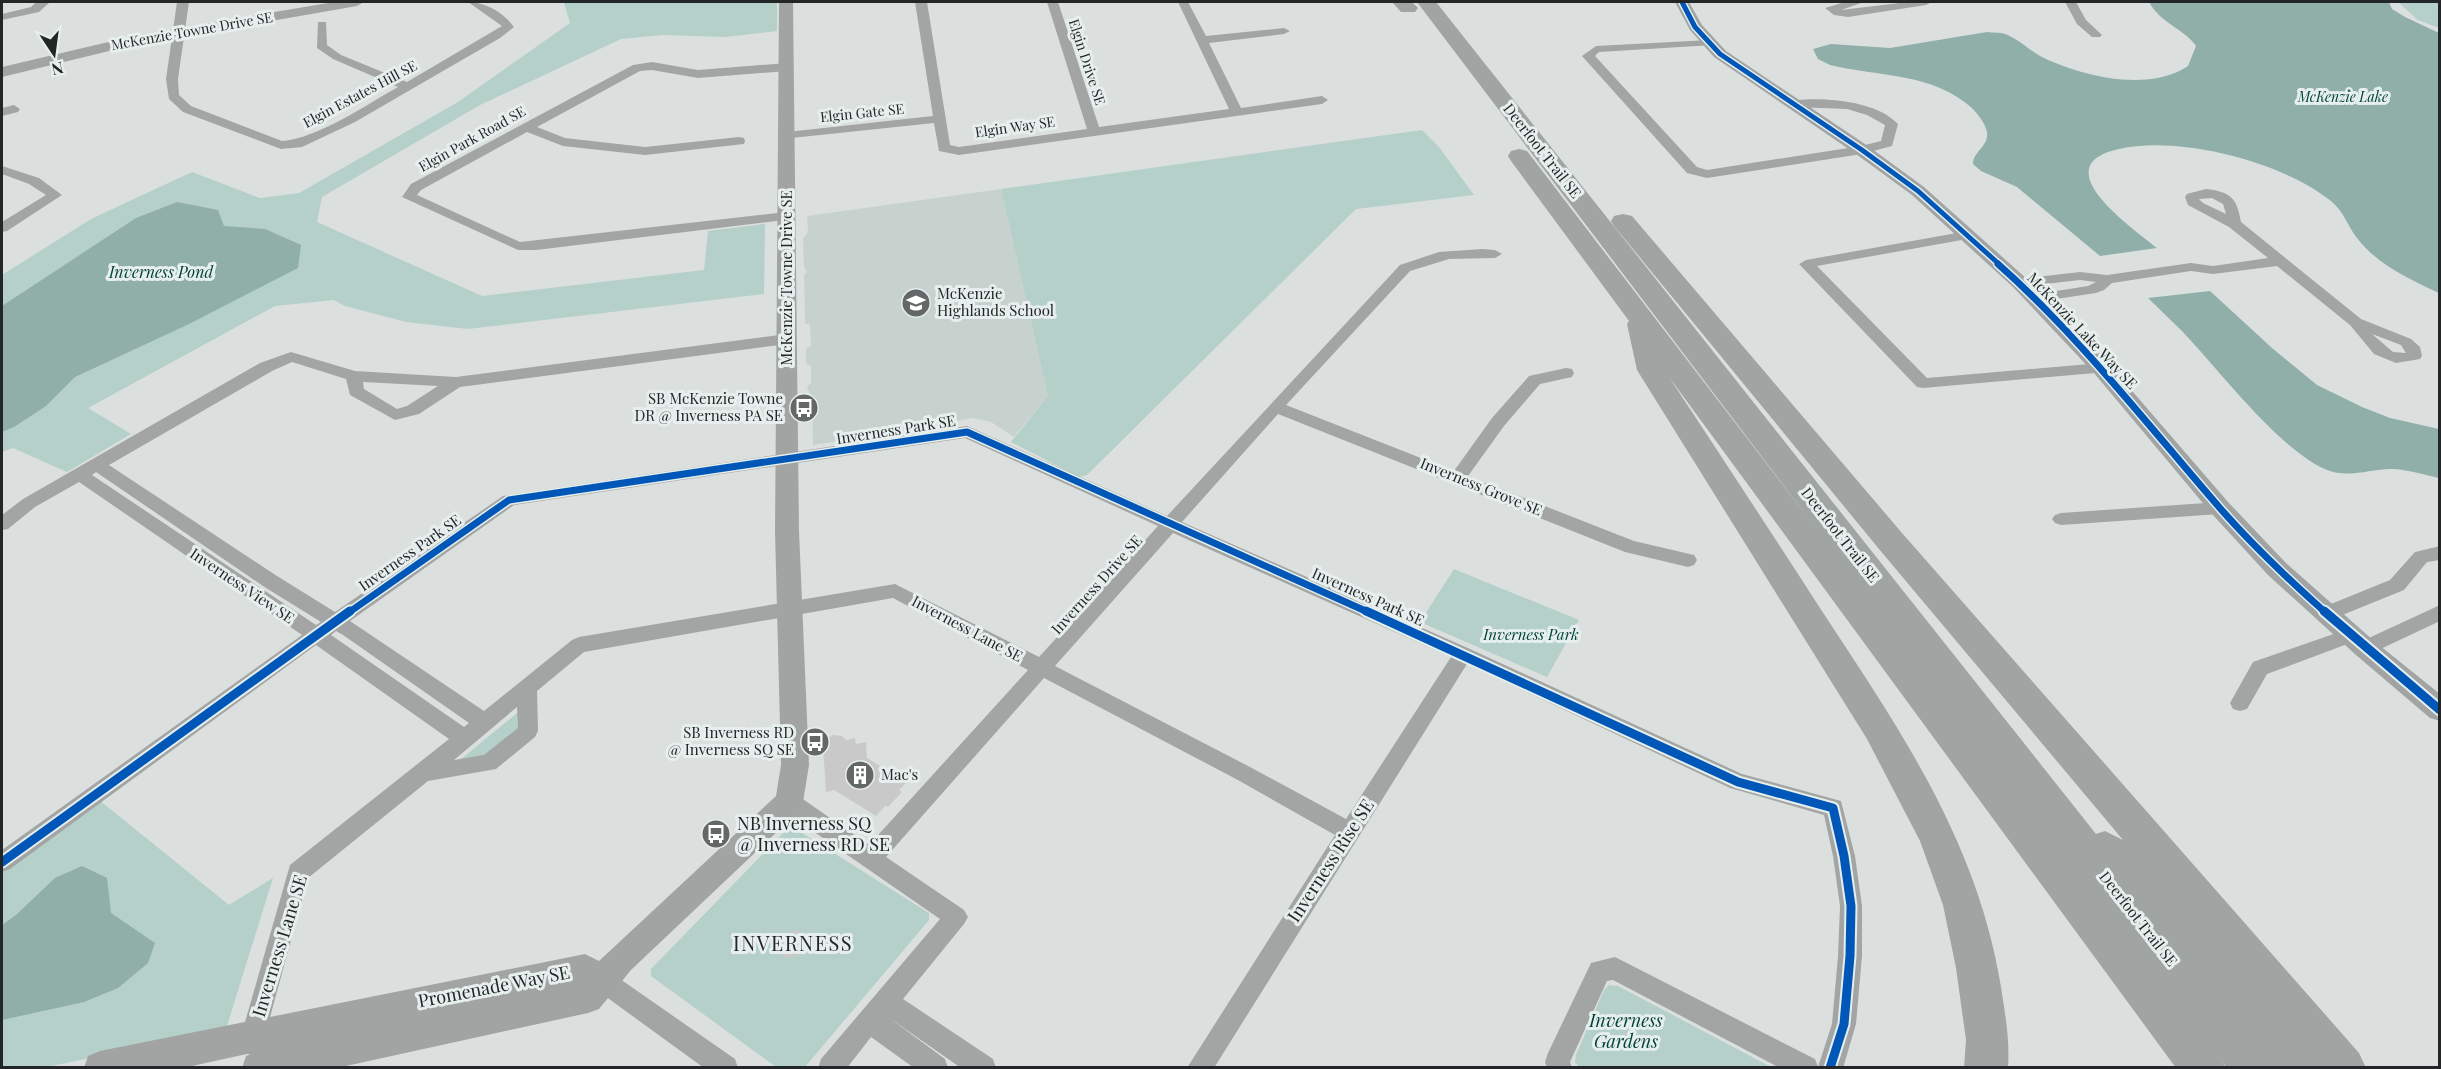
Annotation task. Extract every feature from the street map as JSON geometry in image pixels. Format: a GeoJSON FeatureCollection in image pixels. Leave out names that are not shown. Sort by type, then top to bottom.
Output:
{"type":"FeatureCollection","features":[{"type":"Feature","properties":{"kind":"highway","name":"Deerfoot Trail SE"},"geometry":{"type":"LineString","coordinates":[[1410,3],[1518,121],[2254,1068]]}},
{"type":"Feature","properties":{"kind":"highway","name":"Deerfoot Trail SE"},"geometry":{"type":"LineString","coordinates":[[1410,3],[1637,312],[2203,1068]]}},
{"type":"Feature","properties":{"kind":"highway"},"geometry":{"type":"LineString","coordinates":[[1518,121],[1558,142],[1751,377],[2127,818],[2344,1068]]}},
{"type":"Feature","properties":{"kind":"highway"},"geometry":{"type":"LineString","coordinates":[[1637,312],[1651,370],[1880,729],[1938,837],[1963,905],[1977,968],[1988,1040],[1986,1068]]}},
{"type":"Feature","properties":{"kind":"highway"},"geometry":{"type":"LineString","coordinates":[[1994,733],[2196,942],[2299,1068]]}},
{"type":"Feature","properties":{"kind":"street"},"geometry":{"type":"LineString","coordinates":[[2,17],[35,10],[42,2]]}},
{"type":"Feature","properties":{"kind":"street"},"geometry":{"type":"LineString","coordinates":[[177,34],[183,2]]}},
{"type":"Feature","properties":{"kind":"street","name":"McKenzie Towne Drive SE"},"geometry":{"type":"LineString","coordinates":[[2,72],[62,56],[357,2]]}},
{"type":"Feature","properties":{"kind":"street","name":"Elgin Estates Hill SE"},"geometry":{"type":"LineString","coordinates":[[177,34],[172,96],[187,109],[281,146],[297,144],[351,119],[508,27],[504,19],[483,10],[473,2]]}},
{"type":"Feature","properties":{"kind":"street","name":"McKenzie Towne Drive SE"},"geometry":{"type":"LineString","coordinates":[[786,2],[788,67],[787,531],[795,765],[789,802]]}},
{"type":"Feature","properties":{"kind":"street","name":"Elgin Way SE"},"geometry":{"type":"LineString","coordinates":[[921,2],[945,148],[959,151],[1322,100]]}},
{"type":"Feature","properties":{"kind":"street","name":"Elgin Drive SE"},"geometry":{"type":"LineString","coordinates":[[1052,2],[1094,131]]}},
{"type":"Feature","properties":{"kind":"street"},"geometry":{"type":"LineString","coordinates":[[1183,2],[1237,112]]}},
{"type":"Feature","properties":{"kind":"street","name":"McKenzie Lake Way SE"},"geometry":{"type":"LineString","coordinates":[[1682,2],[1692,23],[1709,44],[1733,64],[1797,104],[1918,191],[2020,283],[2101,368],[2220,508],[2277,569],[2358,642],[2439,710]]}},
{"type":"Feature","properties":{"kind":"street"},"geometry":{"type":"LineString","coordinates":[[1858,2],[1831,8],[1838,13],[1848,14],[1891,4],[1926,2]]}},
{"type":"Feature","properties":{"kind":"street"},"geometry":{"type":"LineString","coordinates":[[2071,2],[2081,22],[2096,35]]}},
{"type":"Feature","properties":{"kind":"street"},"geometry":{"type":"LineString","coordinates":[[322,24],[321,46],[336,57],[408,87]]}},
{"type":"Feature","properties":{"kind":"street"},"geometry":{"type":"LineString","coordinates":[[1202,40],[1284,31]]}},
{"type":"Feature","properties":{"kind":"street"},"geometry":{"type":"LineString","coordinates":[[1709,44],[1596,49],[1588,56],[1692,170],[1707,174],[1862,150],[1887,143],[1892,124],[1877,114],[1815,102],[1797,104]]}},
{"type":"Feature","properties":{"kind":"street","name":"McKenzie Towne Drive SE"},"geometry":{"type":"LineString","coordinates":[[2,66],[40,55],[62,56]]}},
{"type":"Feature","properties":{"kind":"street","name":"Elgin Park Road SE"},"geometry":{"type":"LineString","coordinates":[[787,216],[536,246],[518,246],[409,197],[416,187],[637,68],[652,66],[698,74],[736,73],[788,67]]}},
{"type":"Feature","properties":{"kind":"street","name":"Elgin Gate SE"},"geometry":{"type":"LineString","coordinates":[[787,136],[940,119]]}},
{"type":"Feature","properties":{"kind":"street"},"geometry":{"type":"LineString","coordinates":[[525,127],[563,142],[645,151],[739,141]]}},
{"type":"Feature","properties":{"kind":"street"},"geometry":{"type":"LineString","coordinates":[[2,170],[34,181],[55,195],[2,228]]}},
{"type":"Feature","properties":{"kind":"street"},"geometry":{"type":"LineString","coordinates":[[2234,224],[2356,322]]}},
{"type":"Feature","properties":{"kind":"street"},"geometry":{"type":"LineString","coordinates":[[1968,235],[1806,264],[1923,383],[2101,368]]}},
{"type":"Feature","properties":{"kind":"street","name":"Inverness Drive SE"},"geometry":{"type":"LineString","coordinates":[[871,858],[1275,407],[1405,268],[1431,256],[1460,253],[1495,254]]}},
{"type":"Feature","properties":{"kind":"street"},"geometry":{"type":"LineString","coordinates":[[2020,283],[2080,276],[2107,279],[2191,267],[2213,270],[2272,256]]}},
{"type":"Feature","properties":{"kind":"street"},"geometry":{"type":"LineString","coordinates":[[2036,298],[2096,288],[2107,279]]}},
{"type":"Feature","properties":{"kind":"street"},"geometry":{"type":"LineString","coordinates":[[2,524],[28,503],[266,367],[291,357],[354,376],[456,382],[787,339]]}},
{"type":"Feature","properties":{"kind":"street"},"geometry":{"type":"LineString","coordinates":[[1458,477],[1498,422],[1535,380],[1566,373]]}},
{"type":"Feature","properties":{"kind":"street"},"geometry":{"type":"LineString","coordinates":[[354,376],[356,391],[395,415],[413,410],[456,382]]}},
{"type":"Feature","properties":{"kind":"street","name":"Inverness Grove SE"},"geometry":{"type":"LineString","coordinates":[[1275,407],[1458,477],[1631,547],[1688,560]]}},
{"type":"Feature","properties":{"kind":"street","name":"Inverness Park SE"},"geometry":{"type":"LineString","coordinates":[[2,862],[316,635],[508,500],[967,432],[1463,654],[1738,782],[1833,808],[1844,856],[1851,916],[1844,1024],[1830,1068]]}},
{"type":"Feature","properties":{"kind":"street","name":"Inverness View SE"},"geometry":{"type":"LineString","coordinates":[[96,464],[276,584],[337,621],[485,723]]}},
{"type":"Feature","properties":{"kind":"street","name":"Inverness View SE"},"geometry":{"type":"LineString","coordinates":[[79,474],[465,739]]}},
{"type":"Feature","properties":{"kind":"street"},"geometry":{"type":"LineString","coordinates":[[2061,519],[2220,508]]}},
{"type":"Feature","properties":{"kind":"street"},"geometry":{"type":"LineString","coordinates":[[2328,613],[2397,585],[2421,557],[2439,554]]}},
{"type":"Feature","properties":{"kind":"street","name":"Inverness Lane SE"},"geometry":{"type":"LineString","coordinates":[[244,1068],[298,872],[579,645],[895,591],[1243,773],[1349,832]]}},
{"type":"Feature","properties":{"kind":"street"},"geometry":{"type":"LineString","coordinates":[[2240,703],[2260,668],[2358,642],[2439,612]]}},
{"type":"Feature","properties":{"kind":"street","name":"Inverness Rise SE"},"geometry":{"type":"LineString","coordinates":[[1199,1068],[1463,654]]}},
{"type":"Feature","properties":{"kind":"street"},"geometry":{"type":"LineString","coordinates":[[423,773],[489,764],[528,731],[527,688]]}},
{"type":"Feature","properties":{"kind":"street"},"geometry":{"type":"LineString","coordinates":[[726,1068],[602,980],[620,960],[789,802],[956,917],[830,1068]]}},
{"type":"Feature","properties":{"kind":"street"},"geometry":{"type":"LineString","coordinates":[[1560,1068],[1557,1062],[1599,970],[1615,968],[1806,1068]]}},
{"type":"Feature","properties":{"kind":"street","name":"Promenade Way SE"},"geometry":{"type":"LineString","coordinates":[[100,1068],[585,969],[602,980],[588,998],[258,1068]]}},
{"type":"Feature","properties":{"kind":"street"},"geometry":{"type":"LineString","coordinates":[[884,1001],[984,1068]]}},
{"type":"Feature","properties":{"kind":"street"},"geometry":{"type":"LineString","coordinates":[[869,1021],[936,1068]]}},
{"type":"Feature","properties":{"kind":"shaded area","name":"McKenzie Highlands School"},"geometry":{"type":"Polygon","coordinates":[[[1001,189],[1048,396],[1014,437],[991,422],[972,418],[920,429],[813,445],[812,398],[807,387],[811,383],[811,366],[806,364],[806,349],[811,346],[810,325],[805,323],[804,275],[807,272],[804,267],[803,238],[808,232],[807,216],[1001,189]]]}},
{"type":"Feature","properties":{"kind":"green space"},"geometry":{"type":"Polygon","coordinates":[[[559,2],[777,2],[777,31],[725,37],[662,35],[621,39],[480,105],[322,197],[317,222],[482,296],[704,270],[708,231],[765,224],[764,294],[468,329],[406,322],[345,306],[334,300],[275,306],[88,408],[131,434],[67,472],[13,448],[2,452],[2,275],[91,219],[192,172],[260,198],[299,193],[458,102],[570,23],[564,3],[559,2]]]}},
{"type":"Feature","properties":{"kind":"green space"},"geometry":{"type":"Polygon","coordinates":[[[2398,2],[2439,2],[2439,28],[2418,20],[2398,2]]]}},
{"type":"Feature","properties":{"kind":"green space"},"geometry":{"type":"Polygon","coordinates":[[[1422,130],[1439,147],[1474,195],[1356,209],[1087,475],[1079,477],[1011,442],[1048,396],[1001,189],[1422,130]]]}},
{"type":"Feature","properties":{"kind":"green space","name":"Inverness Park"},"geometry":{"type":"Polygon","coordinates":[[[1454,569],[1579,620],[1547,677],[1420,622],[1454,569]]]}},
{"type":"Feature","properties":{"kind":"green space"},"geometry":{"type":"Polygon","coordinates":[[[528,704],[528,731],[489,763],[449,769],[528,704]]]}},
{"type":"Feature","properties":{"kind":"green space"},"geometry":{"type":"Polygon","coordinates":[[[99,800],[229,905],[273,878],[226,1029],[47,1067],[2,1067],[2,873],[99,800]]]}},
{"type":"Feature","properties":{"kind":"green space"},"geometry":{"type":"Polygon","coordinates":[[[788,828],[794,828],[929,913],[929,920],[805,1067],[776,1067],[651,976],[651,969],[788,828]]]}},
{"type":"Feature","properties":{"kind":"green space","name":"Inverness Gardens"},"geometry":{"type":"Polygon","coordinates":[[[1609,985],[1618,986],[1771,1067],[1579,1067],[1575,1062],[1576,1055],[1604,990],[1609,985]]]}},
{"type":"Feature","properties":{"kind":"water","name":"McKenzie Lake"},"geometry":{"type":"Polygon","coordinates":[[[2149,2],[2389,2],[2392,9],[2439,33],[2439,293],[2405,277],[2374,256],[2357,238],[2336,206],[2311,187],[2259,164],[2200,149],[2143,146],[2119,149],[2098,157],[2089,169],[2091,183],[2100,197],[2114,212],[2157,248],[2100,256],[2017,187],[1981,171],[1973,164],[1975,156],[1986,142],[1987,132],[1973,109],[1957,97],[1923,82],[1830,65],[1818,59],[1813,49],[1831,44],[1890,48],[1987,32],[2003,33],[2044,58],[2078,71],[2116,79],[2155,78],[2172,74],[2188,66],[2196,46],[2186,35],[2160,16],[2149,2]]]}},
{"type":"Feature","properties":{"kind":"water","name":"Inverness Pond"},"geometry":{"type":"Polygon","coordinates":[[[177,202],[218,210],[224,226],[265,229],[301,245],[298,268],[189,324],[75,377],[46,406],[14,427],[2,432],[2,306],[136,218],[177,202]]]}},
{"type":"Feature","properties":{"kind":"water"},"geometry":{"type":"Polygon","coordinates":[[[2210,291],[2272,348],[2317,385],[2390,418],[2439,429],[2439,478],[2394,469],[2338,473],[2313,462],[2294,449],[2257,414],[2188,337],[2148,298],[2210,291]]]}},
{"type":"Feature","properties":{"kind":"water"},"geometry":{"type":"Polygon","coordinates":[[[82,866],[107,878],[111,913],[155,943],[148,963],[118,988],[84,1002],[2,1020],[2,925],[16,915],[55,878],[82,866]]]}},
{"type":"Feature","properties":{"kind":"building","name":"Mac's"},"geometry":{"type":"Polygon","coordinates":[[[833,735],[842,736],[846,740],[855,738],[856,744],[866,742],[867,758],[907,782],[899,790],[902,792],[876,816],[834,790],[826,792],[823,746],[833,735]]]}},
{"type":"Feature","properties":{"kind":"building"},"geometry":{"type":"Polygon","coordinates":[[[798,930],[807,936],[807,946],[798,956],[787,958],[779,953],[779,941],[786,933],[798,930]]]}},
{"type":"Feature","properties":{"kind":"cycle path"},"geometry":{"type":"LineString","coordinates":[[1682,2],[1695,27],[1720,54],[1862,150],[1918,191],[2020,283],[2101,368],[2220,508],[2277,569],[2365,648],[2440,710]]}},
{"type":"Feature","properties":{"kind":"cycle path"},"geometry":{"type":"LineString","coordinates":[[2,862],[302,645],[509,500],[967,432],[1463,654],[1738,782],[1833,808],[1844,856],[1851,906],[1850,956],[1844,1024],[1830,1068]]}},
{"type":"Feature","properties":{"kind":"place","name":"McKenzie Highlands School"},"geometry":{"type":"Point","coordinates":[916,303]}},
{"type":"Feature","properties":{"kind":"place","name":"SB McKenzie Towne DR @ Inverness PA SE"},"geometry":{"type":"Point","coordinates":[804,408]}},
{"type":"Feature","properties":{"kind":"place","name":"SB Inverness RD @ Inverness SQ SE"},"geometry":{"type":"Point","coordinates":[815,742]}},
{"type":"Feature","properties":{"kind":"place","name":"Mac's"},"geometry":{"type":"Point","coordinates":[860,775]}},
{"type":"Feature","properties":{"kind":"place","name":"NB Inverness SQ @ Inverness RD SE"},"geometry":{"type":"Point","coordinates":[716,834]}},
{"type":"Feature","properties":{"kind":"district","name":"INVERNESS"},"geometry":{"type":"Point","coordinates":[793,944]}}]}
